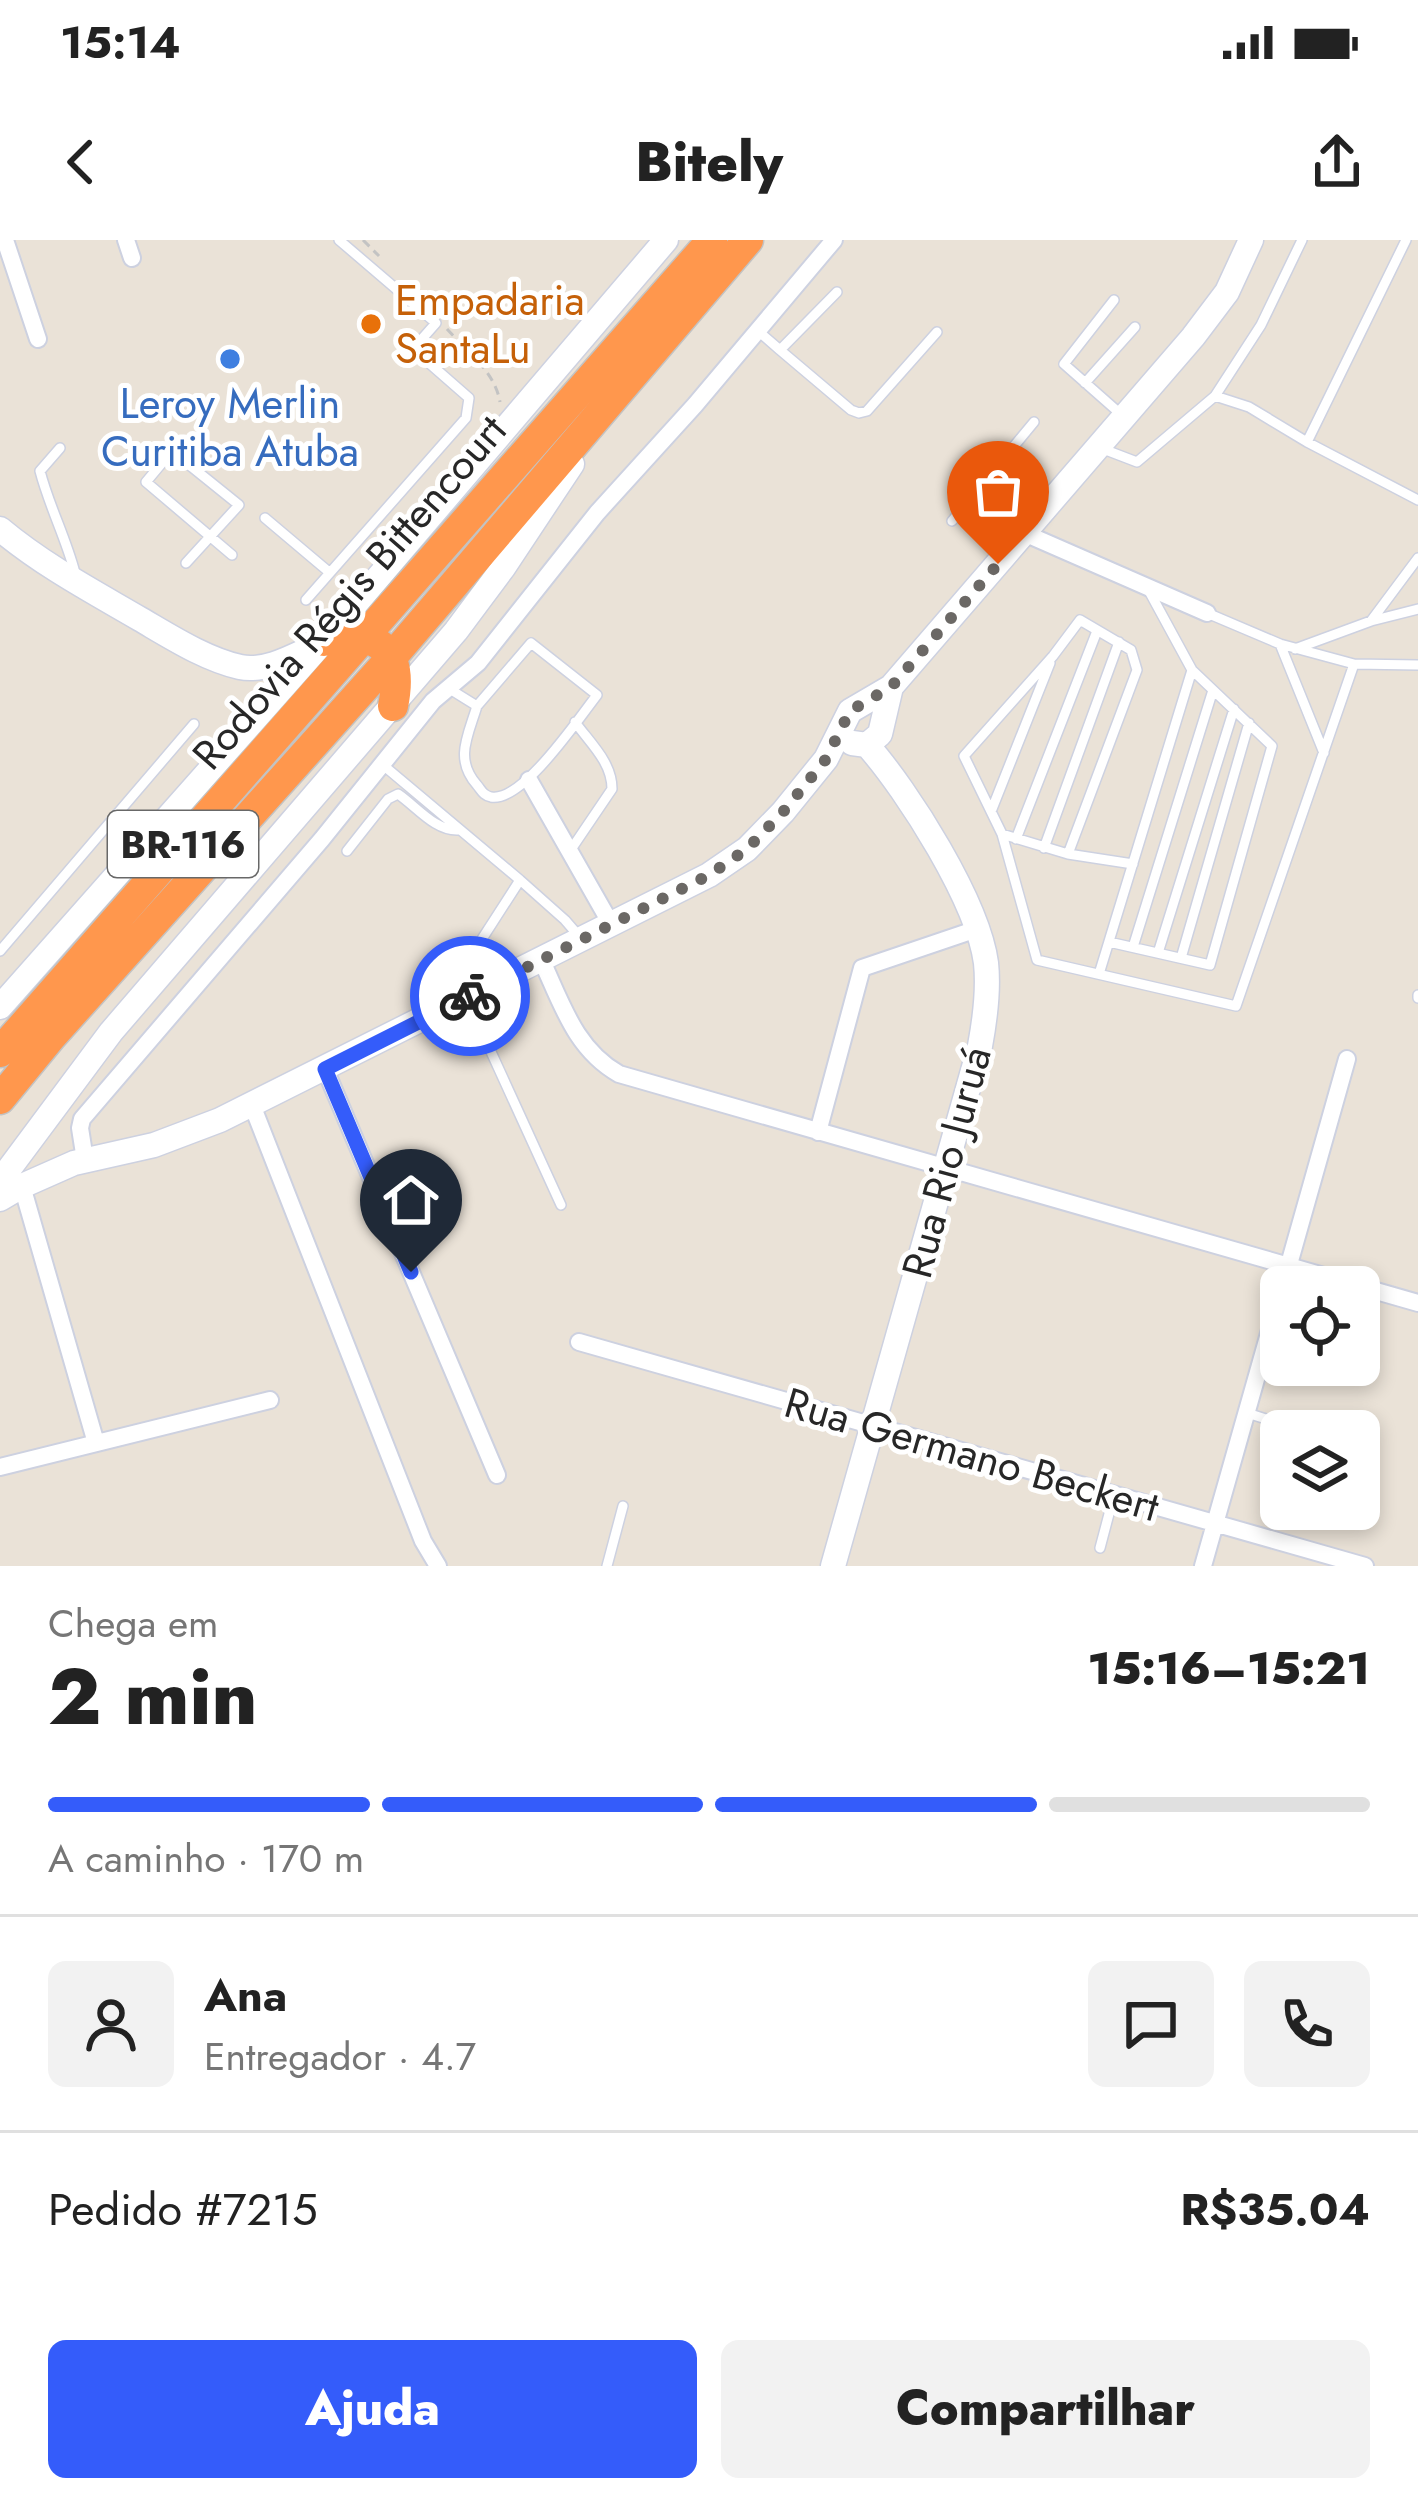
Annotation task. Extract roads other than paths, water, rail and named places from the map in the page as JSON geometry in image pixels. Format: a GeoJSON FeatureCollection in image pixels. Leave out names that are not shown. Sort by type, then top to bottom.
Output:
{"type":"FeatureCollection","features":[{"type":"Feature","properties":{"kind":"highway","name":"Rodovia Régis Bittencourt"},"geometry":{"type":"LineString","coordinates":[[0,1052],[712,240]]}},
{"type":"Feature","properties":{"kind":"highway","name":"Rodovia Régis Bittencourt"},"geometry":{"type":"LineString","coordinates":[[0,1099],[392,657],[748,240]]}},
{"type":"Feature","properties":{"kind":"highway"},"geometry":{"type":"LineString","coordinates":[[323,641],[366,637],[386,648],[397,676],[393,706]]}},
{"type":"Feature","properties":{"kind":"main road"},"geometry":{"type":"LineString","coordinates":[[0,1007],[269,704],[666,240]]}},
{"type":"Feature","properties":{"kind":"main road"},"geometry":{"type":"LineString","coordinates":[[7,1189],[79,1162],[188,1133],[252,1105],[709,875],[747,849],[826,759],[864,731],[891,687],[1210,316],[1251,240]]}},
{"type":"Feature","properties":{"kind":"main road"},"geometry":{"type":"LineString","coordinates":[[7,1189],[45,1118],[111,1032],[456,632],[503,568],[614,395]]}},
{"type":"Feature","properties":{"kind":"main road"},"geometry":{"type":"LineString","coordinates":[[0,529],[78,584],[176,640],[244,668],[269,704]]}},
{"type":"Feature","properties":{"kind":"main road"},"geometry":{"type":"LineString","coordinates":[[244,668],[290,658],[323,641]]}},
{"type":"Feature","properties":{"kind":"main road","name":"Rua Rio Juruá"},"geometry":{"type":"LineString","coordinates":[[833,1566],[986,1018],[986,963],[958,884],[864,731]]}},
{"type":"Feature","properties":{"kind":"main road"},"geometry":{"type":"LineString","coordinates":[[45,1118],[54,1148],[79,1162]]}},
{"type":"Feature","properties":{"kind":"street"},"geometry":{"type":"LineString","coordinates":[[5,240],[38,339]]}},
{"type":"Feature","properties":{"kind":"street"},"geometry":{"type":"LineString","coordinates":[[79,1162],[82,1119],[433,701],[478,663],[597,513],[834,240]]}},
{"type":"Feature","properties":{"kind":"street"},"geometry":{"type":"LineString","coordinates":[[1024,533],[1207,613]]}},
{"type":"Feature","properties":{"kind":"street"},"geometry":{"type":"LineString","coordinates":[[529,780],[611,924]]}},
{"type":"Feature","properties":{"kind":"street"},"geometry":{"type":"LineString","coordinates":[[818,1132],[862,968],[977,929]]}},
{"type":"Feature","properties":{"kind":"street"},"geometry":{"type":"LineString","coordinates":[[541,959],[578,1036],[602,1064],[637,1081],[1288,1266],[1347,1059]]}},
{"type":"Feature","properties":{"kind":"street"},"geometry":{"type":"LineString","coordinates":[[325,1069],[497,1475]]}},
{"type":"Feature","properties":{"kind":"street"},"geometry":{"type":"LineString","coordinates":[[252,1105],[423,1541],[438,1566]]}},
{"type":"Feature","properties":{"kind":"street"},"geometry":{"type":"LineString","coordinates":[[7,1189],[96,1443]]}},
{"type":"Feature","properties":{"kind":"street"},"geometry":{"type":"LineString","coordinates":[[1380,1292],[1418,1303]]}},
{"type":"Feature","properties":{"kind":"street","name":"Rua Germano Beckert"},"geometry":{"type":"LineString","coordinates":[[579,1342],[1365,1566]]}},
{"type":"Feature","properties":{"kind":"street"},"geometry":{"type":"LineString","coordinates":[[1203,1566],[1260,1367]]}},
{"type":"Feature","properties":{"kind":"street"},"geometry":{"type":"LineString","coordinates":[[0,1467],[270,1400]]}},
{"type":"Feature","properties":{"kind":"lane"},"geometry":{"type":"LineString","coordinates":[[306,600],[466,418],[469,398],[413,349],[436,323],[339,240]]}},
{"type":"Feature","properties":{"kind":"lane"},"geometry":{"type":"LineString","coordinates":[[1098,447],[1137,462],[1215,396],[1261,326],[1302,240]]}},
{"type":"Feature","properties":{"kind":"lane"},"geometry":{"type":"LineString","coordinates":[[1307,442],[1406,240]]}},
{"type":"Feature","properties":{"kind":"lane"},"geometry":{"type":"LineString","coordinates":[[781,350],[837,292]]}},
{"type":"Feature","properties":{"kind":"lane"},"geometry":{"type":"LineString","coordinates":[[1114,300],[1064,361],[1066,368],[1124,417]]}},
{"type":"Feature","properties":{"kind":"lane"},"geometry":{"type":"LineString","coordinates":[[1085,383],[1135,327]]}},
{"type":"Feature","properties":{"kind":"lane"},"geometry":{"type":"LineString","coordinates":[[757,330],[859,413],[867,411],[938,332]]}},
{"type":"Feature","properties":{"kind":"lane"},"geometry":{"type":"LineString","coordinates":[[1215,396],[1249,406],[1418,500]]}},
{"type":"Feature","properties":{"kind":"lane"},"geometry":{"type":"LineString","coordinates":[[952,520],[1034,422]]}},
{"type":"Feature","properties":{"kind":"lane"},"geometry":{"type":"LineString","coordinates":[[60,448],[40,471],[78,584]]}},
{"type":"Feature","properties":{"kind":"lane"},"geometry":{"type":"LineString","coordinates":[[186,563],[212,536],[238,505],[172,451],[146,482],[212,536],[232,555]]}},
{"type":"Feature","properties":{"kind":"lane"},"geometry":{"type":"LineString","coordinates":[[980,488],[1024,533]]}},
{"type":"Feature","properties":{"kind":"lane"},"geometry":{"type":"LineString","coordinates":[[266,518],[329,572]]}},
{"type":"Feature","properties":{"kind":"lane"},"geometry":{"type":"LineString","coordinates":[[1371,621],[1418,558]]}},
{"type":"Feature","properties":{"kind":"lane"},"geometry":{"type":"LineString","coordinates":[[1109,942],[1210,964],[1272,746],[1192,670],[1146,586]]}},
{"type":"Feature","properties":{"kind":"lane"},"geometry":{"type":"LineString","coordinates":[[1295,649],[1418,608]]}},
{"type":"Feature","properties":{"kind":"lane"},"geometry":{"type":"LineString","coordinates":[[1207,613],[1280,644],[1354,664],[1418,665]]}},
{"type":"Feature","properties":{"kind":"lane"},"geometry":{"type":"LineString","coordinates":[[1069,854],[1137,670],[1131,650],[1080,620],[964,756],[1002,834],[1037,960],[1236,1006],[1354,664]]}},
{"type":"Feature","properties":{"kind":"lane"},"geometry":{"type":"LineString","coordinates":[[1016,838],[1097,631]]}},
{"type":"Feature","properties":{"kind":"lane"},"geometry":{"type":"LineString","coordinates":[[1044,848],[1119,642]]}},
{"type":"Feature","properties":{"kind":"lane"},"geometry":{"type":"LineString","coordinates":[[531,643],[597,694],[575,722],[529,780],[498,797],[484,794],[466,773],[464,749],[477,706],[531,643]]}},
{"type":"Feature","properties":{"kind":"lane"},"geometry":{"type":"LineString","coordinates":[[1280,644],[1324,752]]}},
{"type":"Feature","properties":{"kind":"lane"},"geometry":{"type":"LineString","coordinates":[[992,808],[1053,656]]}},
{"type":"Feature","properties":{"kind":"lane"},"geometry":{"type":"LineString","coordinates":[[1099,974],[1192,670]]}},
{"type":"Feature","properties":{"kind":"lane"},"geometry":{"type":"LineString","coordinates":[[448,688],[477,706]]}},
{"type":"Feature","properties":{"kind":"lane"},"geometry":{"type":"LineString","coordinates":[[1133,947],[1213,690]]}},
{"type":"Feature","properties":{"kind":"lane"},"geometry":{"type":"LineString","coordinates":[[1158,953],[1234,709]]}},
{"type":"Feature","properties":{"kind":"lane"},"geometry":{"type":"LineString","coordinates":[[570,851],[613,781],[609,768],[575,722]]}},
{"type":"Feature","properties":{"kind":"lane"},"geometry":{"type":"LineString","coordinates":[[1181,958],[1249,723]]}},
{"type":"Feature","properties":{"kind":"lane"},"geometry":{"type":"LineString","coordinates":[[0,951],[194,724]]}},
{"type":"Feature","properties":{"kind":"lane"},"geometry":{"type":"LineString","coordinates":[[383,765],[566,920],[581,939]]}},
{"type":"Feature","properties":{"kind":"lane"},"geometry":{"type":"LineString","coordinates":[[347,851],[388,799],[398,794],[438,826],[458,830]]}},
{"type":"Feature","properties":{"kind":"lane"},"geometry":{"type":"LineString","coordinates":[[1002,834],[1069,854],[1133,864]]}},
{"type":"Feature","properties":{"kind":"lane"},"geometry":{"type":"LineString","coordinates":[[482,939],[520,880]]}},
{"type":"Feature","properties":{"kind":"lane"},"geometry":{"type":"LineString","coordinates":[[466,998],[561,1205]]}},
{"type":"Feature","properties":{"kind":"lane"},"geometry":{"type":"LineString","coordinates":[[1247,1413],[1260,1417]]}},
{"type":"Feature","properties":{"kind":"lane"},"geometry":{"type":"LineString","coordinates":[[1100,1548],[1114,1495]]}},
{"type":"Feature","properties":{"kind":"lane"},"geometry":{"type":"LineString","coordinates":[[607,1566],[623,1506]]}},
{"type":"Feature","properties":{"kind":"place","name":"Empadaria SantaLu"},"geometry":{"type":"Point","coordinates":[371,324]}},
{"type":"Feature","properties":{"kind":"place","name":"Leroy Merlin Curitiba Atuba"},"geometry":{"type":"Point","coordinates":[230,359]}}]}
